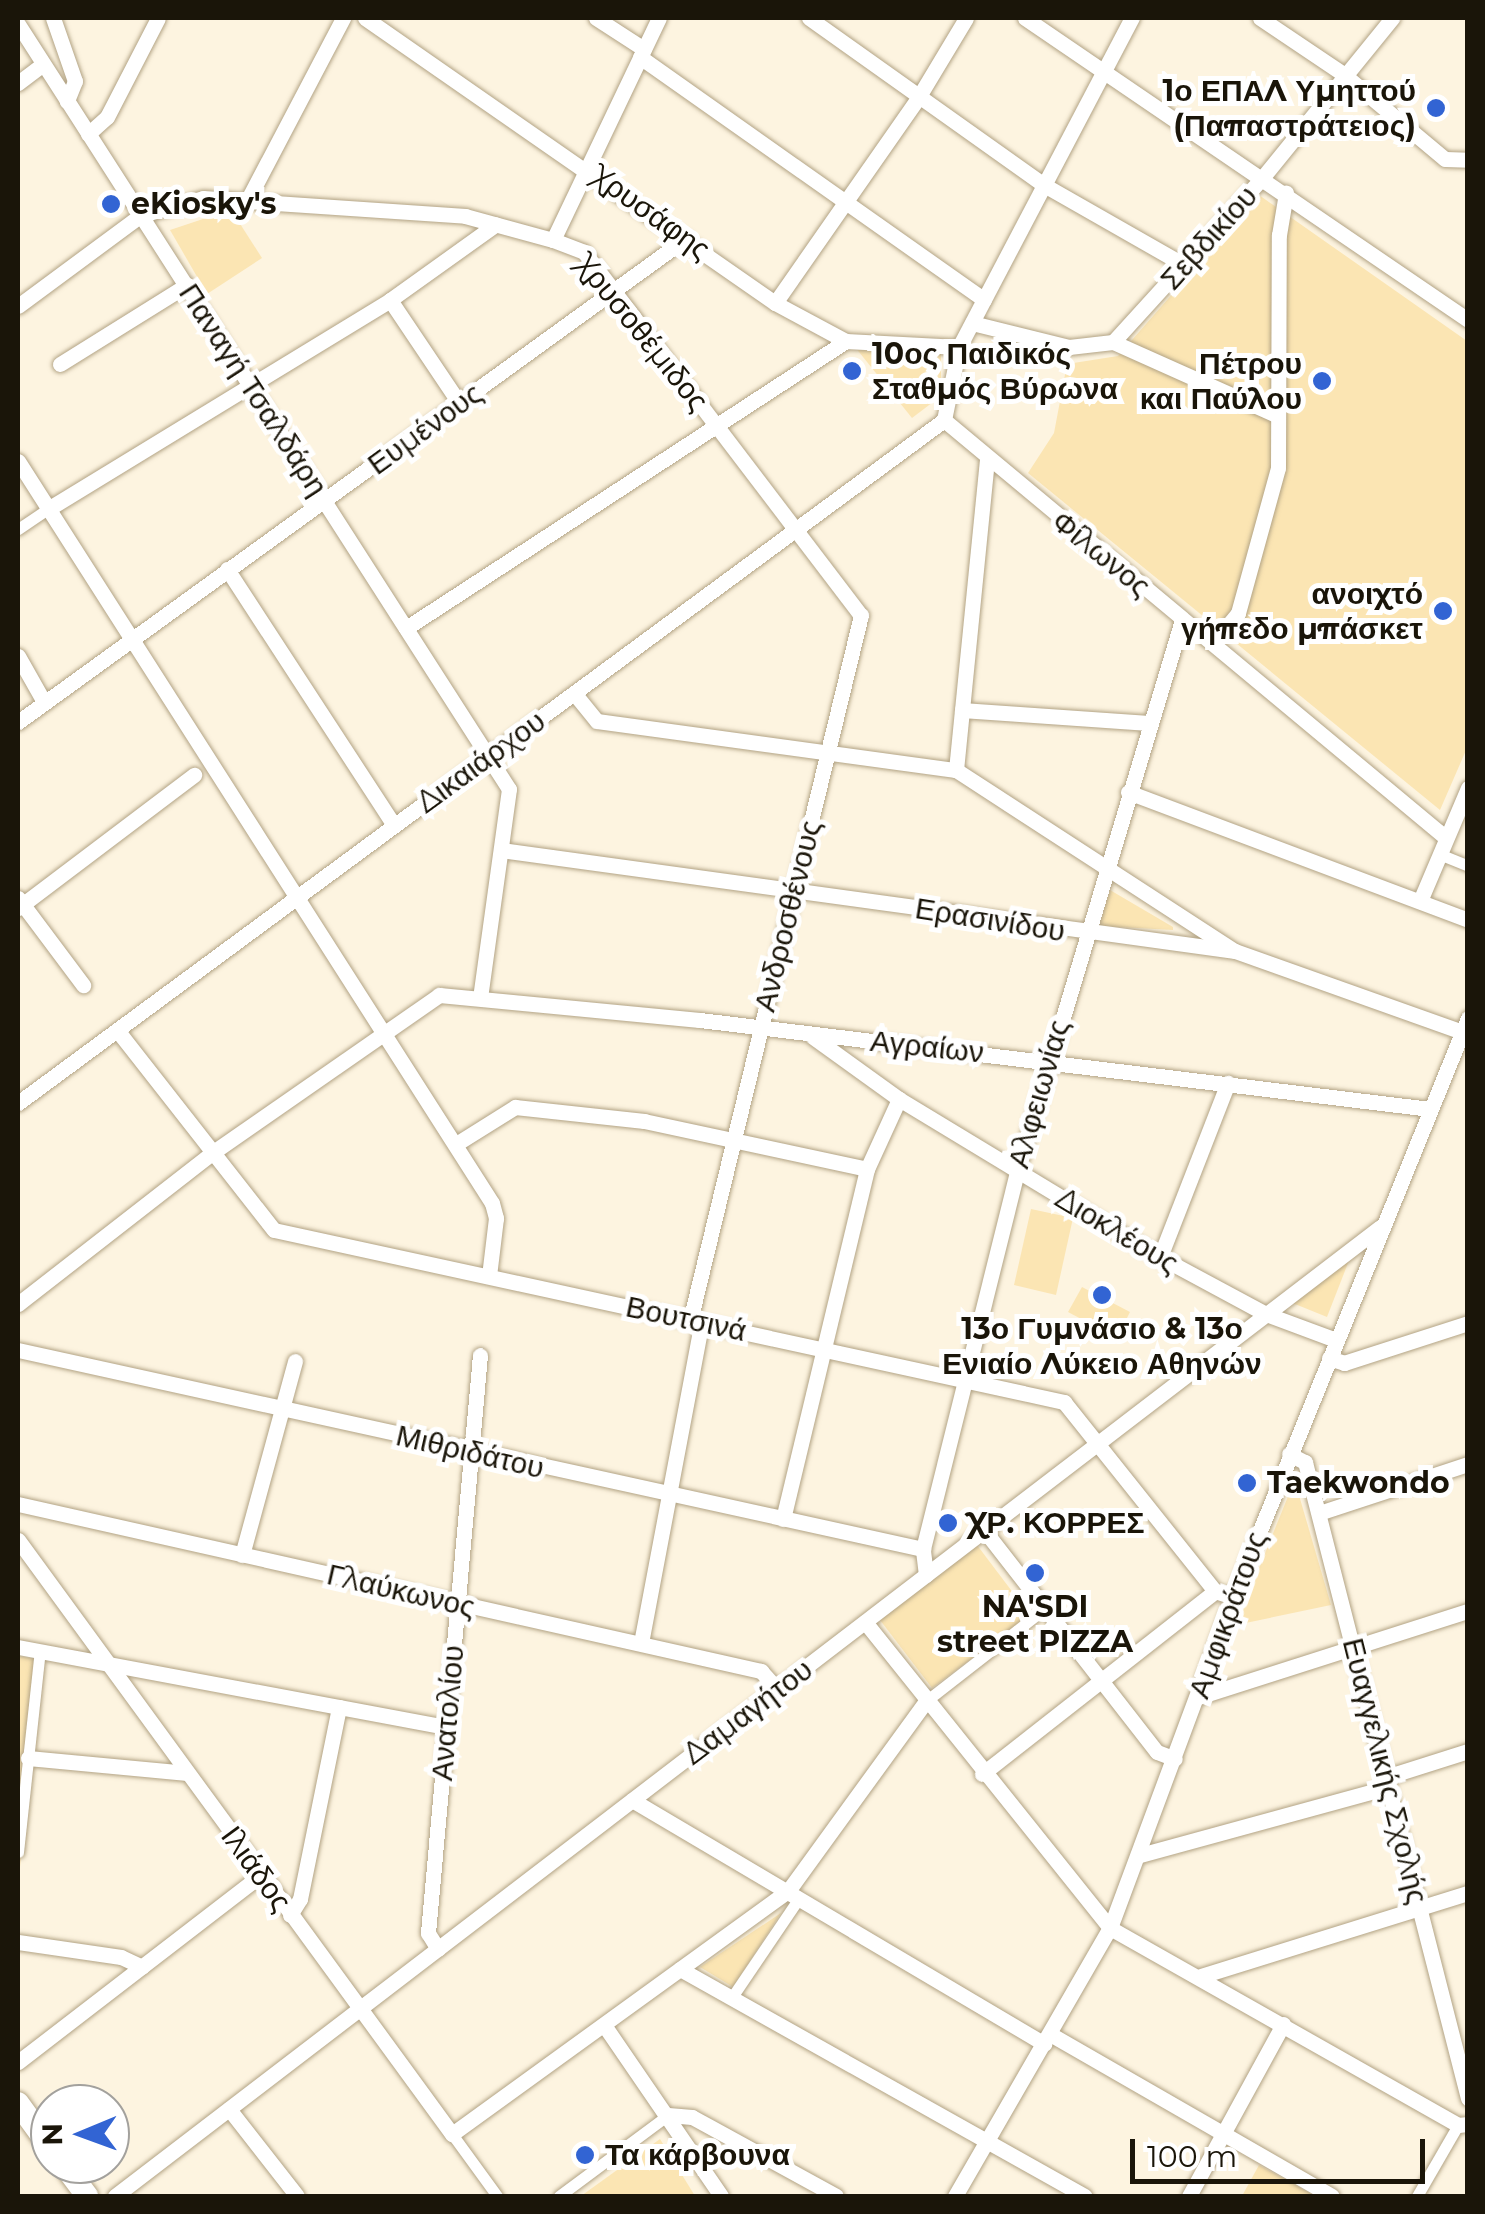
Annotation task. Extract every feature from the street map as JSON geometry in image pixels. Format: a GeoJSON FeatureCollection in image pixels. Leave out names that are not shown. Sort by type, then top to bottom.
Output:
{"type":"FeatureCollection","features":[{"type":"Feature","properties":{"kind":"street"},"geometry":{"type":"LineString","coordinates":[[53,18],[75,81],[67,101]]}},
{"type":"Feature","properties":{"kind":"street"},"geometry":{"type":"LineString","coordinates":[[88,134],[107,117],[158,18]]}},
{"type":"Feature","properties":{"kind":"street"},"geometry":{"type":"LineString","coordinates":[[248,201],[343,18]]}},
{"type":"Feature","properties":{"kind":"street","name":"Χρυσάφης"},"geometry":{"type":"LineString","coordinates":[[364,18],[586,167],[776,303],[846,341],[959,347]]}},
{"type":"Feature","properties":{"kind":"street"},"geometry":{"type":"LineString","coordinates":[[596,18],[846,204],[984,300]]}},
{"type":"Feature","properties":{"kind":"street"},"geometry":{"type":"LineString","coordinates":[[553,240],[660,18]]}},
{"type":"Feature","properties":{"kind":"street"},"geometry":{"type":"LineString","coordinates":[[809,18],[1044,185],[1186,266]]}},
{"type":"Feature","properties":{"kind":"street"},"geometry":{"type":"LineString","coordinates":[[776,303],[918,98],[966,18]]}},
{"type":"Feature","properties":{"kind":"street"},"geometry":{"type":"LineString","coordinates":[[1025,18],[1103,74],[1286,192],[1468,320]]}},
{"type":"Feature","properties":{"kind":"street"},"geometry":{"type":"LineString","coordinates":[[944,420],[959,347],[1132,18]]}},
{"type":"Feature","properties":{"kind":"street"},"geometry":{"type":"LineString","coordinates":[[1260,18],[1342,73],[1445,159],[1468,160]]}},
{"type":"Feature","properties":{"kind":"street","name":"Σεβδικίου"},"geometry":{"type":"LineString","coordinates":[[1113,342],[1263,177],[1342,73],[1392,18]]}},
{"type":"Feature","properties":{"kind":"street","name":"Παναγή Τσαλδάρη"},"geometry":{"type":"LineString","coordinates":[[18,24],[253,383],[508,789],[480,998]]}},
{"type":"Feature","properties":{"kind":"street"},"geometry":{"type":"LineString","coordinates":[[18,84],[43,64]]}},
{"type":"Feature","properties":{"kind":"street"},"geometry":{"type":"LineString","coordinates":[[1214,643],[1238,612],[1278,468],[1274,414],[1282,338],[1279,235],[1286,192]]}},
{"type":"Feature","properties":{"kind":"street","name":"Χρυσοθέμιδος"},"geometry":{"type":"LineString","coordinates":[[142,215],[203,198],[426,212],[496,224],[584,252],[795,530]]}},
{"type":"Feature","properties":{"kind":"street"},"geometry":{"type":"LineString","coordinates":[[18,306],[142,215]]}},
{"type":"Feature","properties":{"kind":"street"},"geometry":{"type":"LineString","coordinates":[[18,528],[390,300],[496,224]]}},
{"type":"Feature","properties":{"kind":"street","name":"Ευμένους"},"geometry":{"type":"LineString","coordinates":[[18,722],[685,239]]}},
{"type":"Feature","properties":{"kind":"street"},"geometry":{"type":"LineString","coordinates":[[60,364],[186,285]]}},
{"type":"Feature","properties":{"kind":"street"},"geometry":{"type":"LineString","coordinates":[[390,300],[460,404]]}},
{"type":"Feature","properties":{"kind":"street"},"geometry":{"type":"LineString","coordinates":[[972,322],[1069,347],[1113,342],[1274,414]]}},
{"type":"Feature","properties":{"kind":"street"},"geometry":{"type":"LineString","coordinates":[[406,628],[846,341]]}},
{"type":"Feature","properties":{"kind":"street","name":"Φίλωνος"},"geometry":{"type":"LineString","coordinates":[[944,420],[1446,838]]}},
{"type":"Feature","properties":{"kind":"street","name":"Δικαιάρχου"},"geometry":{"type":"LineString","coordinates":[[18,1103],[944,420]]}},
{"type":"Feature","properties":{"kind":"street"},"geometry":{"type":"LineString","coordinates":[[956,770],[988,460]]}},
{"type":"Feature","properties":{"kind":"street"},"geometry":{"type":"LineString","coordinates":[[18,461],[456,1144],[496,1218],[489,1276]]}},
{"type":"Feature","properties":{"kind":"street","name":"Ανδροσθένους"},"geometry":{"type":"LineString","coordinates":[[641,1643],[696,1322],[734,1140],[861,615],[795,530]]}},
{"type":"Feature","properties":{"kind":"street"},"geometry":{"type":"LineString","coordinates":[[228,569],[394,825]]}},
{"type":"Feature","properties":{"kind":"street","name":"Αλφειωνίας"},"geometry":{"type":"LineString","coordinates":[[926,1575],[923,1549],[1017,1171],[1104,866],[1182,620]]}},
{"type":"Feature","properties":{"kind":"street"},"geometry":{"type":"LineString","coordinates":[[18,656],[44,702]]}},
{"type":"Feature","properties":{"kind":"street"},"geometry":{"type":"LineString","coordinates":[[574,693],[597,721],[956,770],[1235,951]]}},
{"type":"Feature","properties":{"kind":"street"},"geometry":{"type":"LineString","coordinates":[[962,710],[1149,722]]}},
{"type":"Feature","properties":{"kind":"street"},"geometry":{"type":"LineString","coordinates":[[83,985],[19,903],[194,775]]}},
{"type":"Feature","properties":{"kind":"street"},"geometry":{"type":"LineString","coordinates":[[1420,901],[1468,788]]}},
{"type":"Feature","properties":{"kind":"street"},"geometry":{"type":"LineString","coordinates":[[1128,792],[1468,920]]}},
{"type":"Feature","properties":{"kind":"street","name":"Ερασινίδου"},"geometry":{"type":"LineString","coordinates":[[502,850],[1084,934],[1235,951],[1465,1028]]}},
{"type":"Feature","properties":{"kind":"street"},"geometry":{"type":"LineString","coordinates":[[1440,854],[1468,866]]}},
{"type":"Feature","properties":{"kind":"street","name":"Αγραίων"},"geometry":{"type":"LineString","coordinates":[[384,1030],[425,1000],[480,998],[1047,1061],[1430,1109]]}},
{"type":"Feature","properties":{"kind":"street","name":"Αμφικράτους"},"geometry":{"type":"LineString","coordinates":[[955,2196],[1110,1928],[1289,1454],[1465,1028]]}},
{"type":"Feature","properties":{"kind":"street"},"geometry":{"type":"LineString","coordinates":[[117,1030],[212,1153]]}},
{"type":"Feature","properties":{"kind":"street"},"geometry":{"type":"LineString","coordinates":[[18,1304],[212,1153],[384,1030]]}},
{"type":"Feature","properties":{"kind":"street","name":"Διοκλέους"},"geometry":{"type":"LineString","coordinates":[[810,1034],[898,1098],[1160,1257],[1266,1314],[1336,1340]]}},
{"type":"Feature","properties":{"kind":"street"},"geometry":{"type":"LineString","coordinates":[[1160,1257],[1228,1083]]}},
{"type":"Feature","properties":{"kind":"street"},"geometry":{"type":"LineString","coordinates":[[783,1520],[829,1348],[868,1169],[898,1098]]}},
{"type":"Feature","properties":{"kind":"street"},"geometry":{"type":"LineString","coordinates":[[456,1144],[515,1107],[644,1121],[868,1169]]}},
{"type":"Feature","properties":{"kind":"street","name":"Βουτσινά"},"geometry":{"type":"LineString","coordinates":[[212,1153],[260,1217],[290,1236],[829,1348],[1064,1402],[1215,1591]]}},
{"type":"Feature","properties":{"kind":"street","name":"Δαμαγήτου"},"geometry":{"type":"LineString","coordinates":[[115,2196],[1380,1227]]}},
{"type":"Feature","properties":{"kind":"street"},"geometry":{"type":"LineString","coordinates":[[1329,1358],[1344,1363],[1468,1324]]}},
{"type":"Feature","properties":{"kind":"street","name":"Μιθριδάτου"},"geometry":{"type":"LineString","coordinates":[[18,1350],[469,1453],[923,1549]]}},
{"type":"Feature","properties":{"kind":"street","name":"Ανατολίου"},"geometry":{"type":"LineString","coordinates":[[438,1949],[428,1933],[480,1355]]}},
{"type":"Feature","properties":{"kind":"street"},"geometry":{"type":"LineString","coordinates":[[242,1555],[295,1361]]}},
{"type":"Feature","properties":{"kind":"street","name":"Ευαγγελικής Σχολής"},"geometry":{"type":"LineString","coordinates":[[1289,1454],[1305,1462],[1420,1908],[1460,2035],[1468,2098]]}},
{"type":"Feature","properties":{"kind":"street"},"geometry":{"type":"LineString","coordinates":[[1319,1513],[1468,1464]]}},
{"type":"Feature","properties":{"kind":"street","name":"Γλαύκωνος"},"geometry":{"type":"LineString","coordinates":[[18,1504],[761,1670],[777,1690]]}},
{"type":"Feature","properties":{"kind":"street"},"geometry":{"type":"LineString","coordinates":[[984,1530],[1156,1752],[1175,1759]]}},
{"type":"Feature","properties":{"kind":"street","name":"Ιλιάδος"},"geometry":{"type":"LineString","coordinates":[[18,1540],[497,2196]]}},
{"type":"Feature","properties":{"kind":"street"},"geometry":{"type":"LineString","coordinates":[[982,1774],[1215,1591],[1233,1597]]}},
{"type":"Feature","properties":{"kind":"street"},"geometry":{"type":"LineString","coordinates":[[732,1997],[794,1894],[926,1701],[1044,1610]]}},
{"type":"Feature","properties":{"kind":"street"},"geometry":{"type":"LineString","coordinates":[[1198,1696],[1468,1611]]}},
{"type":"Feature","properties":{"kind":"street"},"geometry":{"type":"LineString","coordinates":[[865,1622],[982,1774],[1110,1928],[1463,2125],[1418,2196]]}},
{"type":"Feature","properties":{"kind":"street"},"geometry":{"type":"LineString","coordinates":[[18,1647],[447,1727]]}},
{"type":"Feature","properties":{"kind":"street"},"geometry":{"type":"LineString","coordinates":[[18,1852],[40,1651]]}},
{"type":"Feature","properties":{"kind":"street"},"geometry":{"type":"LineString","coordinates":[[290,1916],[300,1899],[339,1707]]}},
{"type":"Feature","properties":{"kind":"street"},"geometry":{"type":"LineString","coordinates":[[1140,1855],[1387,1782],[1468,1751]]}},
{"type":"Feature","properties":{"kind":"street"},"geometry":{"type":"LineString","coordinates":[[28,1758],[187,1773]]}},
{"type":"Feature","properties":{"kind":"street"},"geometry":{"type":"LineString","coordinates":[[632,1800],[1046,2039],[1332,2196]]}},
{"type":"Feature","properties":{"kind":"street"},"geometry":{"type":"LineString","coordinates":[[18,2062],[261,1875]]}},
{"type":"Feature","properties":{"kind":"street"},"geometry":{"type":"LineString","coordinates":[[1201,1976],[1468,1893]]}},
{"type":"Feature","properties":{"kind":"street"},"geometry":{"type":"LineString","coordinates":[[452,2134],[680,1969],[794,1894]]}},
{"type":"Feature","properties":{"kind":"street"},"geometry":{"type":"LineString","coordinates":[[18,1942],[121,1957],[142,1967]]}},
{"type":"Feature","properties":{"kind":"street"},"geometry":{"type":"LineString","coordinates":[[680,1969],[1085,2196]]}},
{"type":"Feature","properties":{"kind":"street"},"geometry":{"type":"LineString","coordinates":[[1188,2196],[1282,2024]]}},
{"type":"Feature","properties":{"kind":"street"},"geometry":{"type":"LineString","coordinates":[[604,2025],[721,2196]]}},
{"type":"Feature","properties":{"kind":"street"},"geometry":{"type":"LineString","coordinates":[[229,2109],[296,2196]]}},
{"type":"Feature","properties":{"kind":"street"},"geometry":{"type":"LineString","coordinates":[[559,2196],[668,2116],[692,2117],[836,2196]]}},
{"type":"Feature","properties":{"kind":"shaded area"},"geometry":{"type":"Polygon","coordinates":[[[1259,195],[1467,341],[1467,748],[1440,810],[1028,473],[1054,433],[1067,364],[1118,356],[1259,195]]]}},
{"type":"Feature","properties":{"kind":"shaded area"},"geometry":{"type":"Polygon","coordinates":[[[206,218],[237,219],[262,258],[207,294],[170,230],[206,218]]]}},
{"type":"Feature","properties":{"kind":"shaded area"},"geometry":{"type":"Polygon","coordinates":[[[855,347],[941,354],[941,396],[912,418],[855,347]]]}},
{"type":"Feature","properties":{"kind":"shaded area"},"geometry":{"type":"Polygon","coordinates":[[[1110,890],[1173,927],[1173,930],[1099,926],[1110,890]]]}},
{"type":"Feature","properties":{"kind":"shaded area"},"geometry":{"type":"Polygon","coordinates":[[[1031,1209],[1073,1218],[1056,1295],[1014,1285],[1031,1209]]]}},
{"type":"Feature","properties":{"kind":"shaded area"},"geometry":{"type":"Polygon","coordinates":[[[1350,1258],[1327,1317],[1290,1302],[1350,1258]]]}},
{"type":"Feature","properties":{"kind":"shaded area"},"geometry":{"type":"Polygon","coordinates":[[[1082,1287],[1130,1312],[1117,1338],[1068,1312],[1082,1287]]]}},
{"type":"Feature","properties":{"kind":"shaded area"},"geometry":{"type":"Polygon","coordinates":[[[1296,1485],[1331,1605],[1236,1625],[1291,1489],[1296,1485]]]}},
{"type":"Feature","properties":{"kind":"shaded area"},"geometry":{"type":"Polygon","coordinates":[[[977,1545],[1030,1615],[932,1688],[880,1620],[977,1545]]]}},
{"type":"Feature","properties":{"kind":"shaded area"},"geometry":{"type":"Polygon","coordinates":[[[18,1656],[41,1660],[18,1887],[18,1656]]]}},
{"type":"Feature","properties":{"kind":"shaded area"},"geometry":{"type":"Polygon","coordinates":[[[781,1913],[733,1987],[700,1967],[781,1913]]]}},
{"type":"Feature","properties":{"kind":"shaded area"},"geometry":{"type":"Polygon","coordinates":[[[660,2139],[695,2196],[581,2196],[660,2139]]]}},
{"type":"Feature","properties":{"kind":"shaded area"},"geometry":{"type":"Polygon","coordinates":[[[1259,2165],[1315,2196],[1242,2196],[1259,2165]]]}},
{"type":"Feature","properties":{"kind":"place","name":"1ο ΕΠΑΛ Υμηττού (Παπαστράτειος)"},"geometry":{"type":"Point","coordinates":[1436,108]}},
{"type":"Feature","properties":{"kind":"place","name":"eKiosky's"},"geometry":{"type":"Point","coordinates":[111,204]}},
{"type":"Feature","properties":{"kind":"place","name":"10ος Παιδικός Σταθμός Βύρωνα"},"geometry":{"type":"Point","coordinates":[852,371]}},
{"type":"Feature","properties":{"kind":"place","name":"Πέτρου και Παύλου"},"geometry":{"type":"Point","coordinates":[1322,381]}},
{"type":"Feature","properties":{"kind":"place","name":"ανοιχτό γήπεδο μπάσκετ"},"geometry":{"type":"Point","coordinates":[1443,611]}},
{"type":"Feature","properties":{"kind":"place","name":"13ο Γυμνάσιο & 13ο Ενιαίο Λύκειο Αθηνών"},"geometry":{"type":"Point","coordinates":[1102,1295]}},
{"type":"Feature","properties":{"kind":"place","name":"Taekwondo"},"geometry":{"type":"Point","coordinates":[1247,1483]}},
{"type":"Feature","properties":{"kind":"place","name":"ΧΡ. ΚΟΡΡΕΣ"},"geometry":{"type":"Point","coordinates":[948,1523]}},
{"type":"Feature","properties":{"kind":"place","name":"NA'SDI street PIZZA"},"geometry":{"type":"Point","coordinates":[1035,1573]}},
{"type":"Feature","properties":{"kind":"place","name":"Τα κάρβουνα"},"geometry":{"type":"Point","coordinates":[585,2155]}}]}
